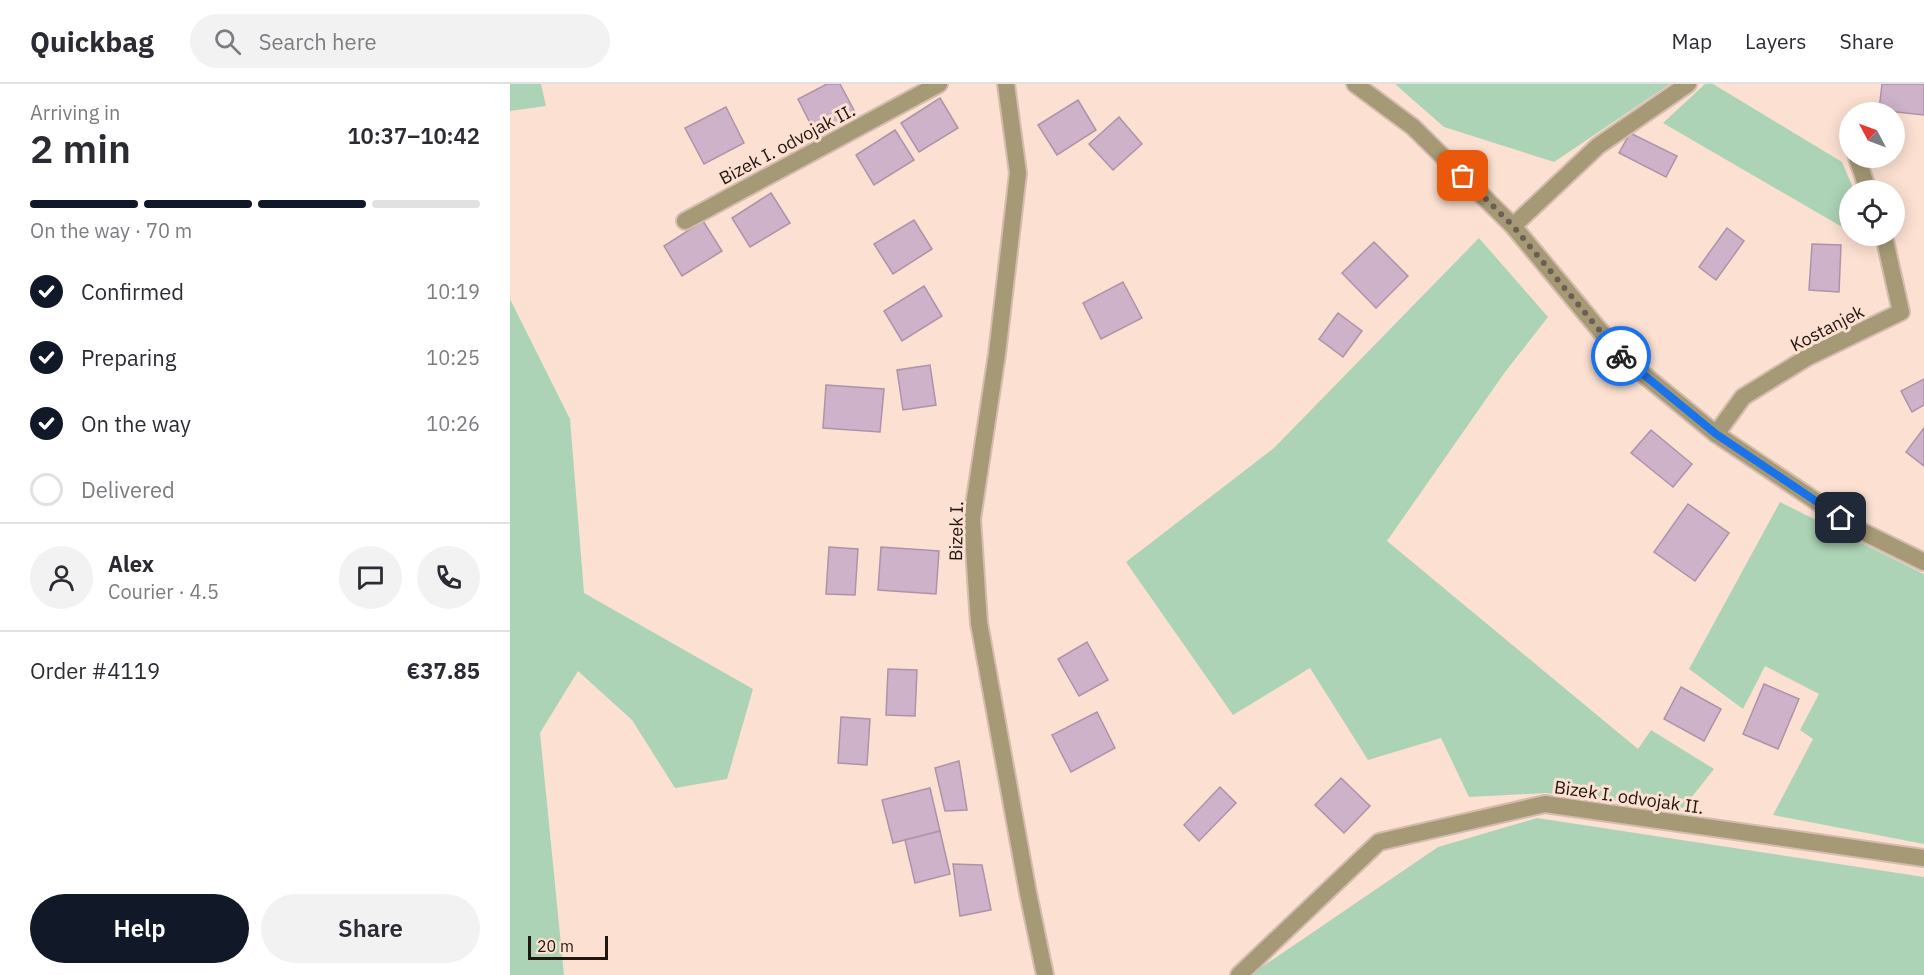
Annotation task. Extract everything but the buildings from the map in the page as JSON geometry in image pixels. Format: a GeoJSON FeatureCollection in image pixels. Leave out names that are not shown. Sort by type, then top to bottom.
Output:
{"type":"FeatureCollection","features":[{"type":"Feature","properties":{"kind":"street","name":"Bizek I. odvojak II."},"geometry":{"type":"LineString","coordinates":[[685,220],[939,84]]}},
{"type":"Feature","properties":{"kind":"street","name":"Bizek I."},"geometry":{"type":"LineString","coordinates":[[1006,84],[1018,173],[997,354],[972,519],[979,623],[1045,975]]}},
{"type":"Feature","properties":{"kind":"street"},"geometry":{"type":"LineString","coordinates":[[1355,84],[1413,126],[1513,226],[1621,356],[1716,434],[1859,530],[1924,562]]}},
{"type":"Feature","properties":{"kind":"street"},"geometry":{"type":"LineString","coordinates":[[1513,226],[1598,146],[1688,84]]}},
{"type":"Feature","properties":{"kind":"street","name":"Kostanjek"},"geometry":{"type":"LineString","coordinates":[[1716,434],[1743,397],[1808,357],[1901,312],[1886,246]]}},
{"type":"Feature","properties":{"kind":"street","name":"Bizek I. odvojak II."},"geometry":{"type":"LineString","coordinates":[[1239,975],[1379,842],[1545,804],[1924,858]]}},
{"type":"Feature","properties":{"kind":"green space"},"geometry":{"type":"Polygon","coordinates":[[[510,84],[541,84],[546,106],[510,111],[510,84]]]}},
{"type":"Feature","properties":{"kind":"green space"},"geometry":{"type":"Polygon","coordinates":[[[1395,84],[1670,84],[1554,162],[1444,127],[1395,84]]]}},
{"type":"Feature","properties":{"kind":"green space"},"geometry":{"type":"Polygon","coordinates":[[[1705,84],[1713,84],[1839,160],[1839,168],[1845,168],[1850,180],[1839,180],[1839,225],[1663,123],[1705,84]]]}},
{"type":"Feature","properties":{"kind":"green space"},"geometry":{"type":"Polygon","coordinates":[[[1479,238],[1548,317],[1505,372],[1387,541],[1638,749],[1651,730],[1714,769],[1683,808],[1546,793],[1469,797],[1441,738],[1368,760],[1310,668],[1233,715],[1126,562],[1274,448],[1479,238]]]}},
{"type":"Feature","properties":{"kind":"green space"},"geometry":{"type":"Polygon","coordinates":[[[510,299],[570,419],[584,593],[753,689],[727,779],[675,788],[632,720],[578,671],[540,733],[564,975],[510,975],[510,299]]]}},
{"type":"Feature","properties":{"kind":"green space"},"geometry":{"type":"Polygon","coordinates":[[[1780,502],[1924,574],[1924,844],[1773,815],[1813,739],[1800,730],[1819,694],[1765,666],[1743,709],[1689,669],[1780,502]]]}},
{"type":"Feature","properties":{"kind":"green space"},"geometry":{"type":"Polygon","coordinates":[[[1537,818],[1924,877],[1924,975],[1250,975],[1438,847],[1537,818]]]}},
{"type":"Feature","properties":{"kind":"way so far"},"geometry":{"type":"LineString","coordinates":[[1463,176],[1513,226],[1621,356]]}},
{"type":"Feature","properties":{"kind":"route"},"geometry":{"type":"LineString","coordinates":[[1621,356],[1716,434],[1841,518]]}}]}
